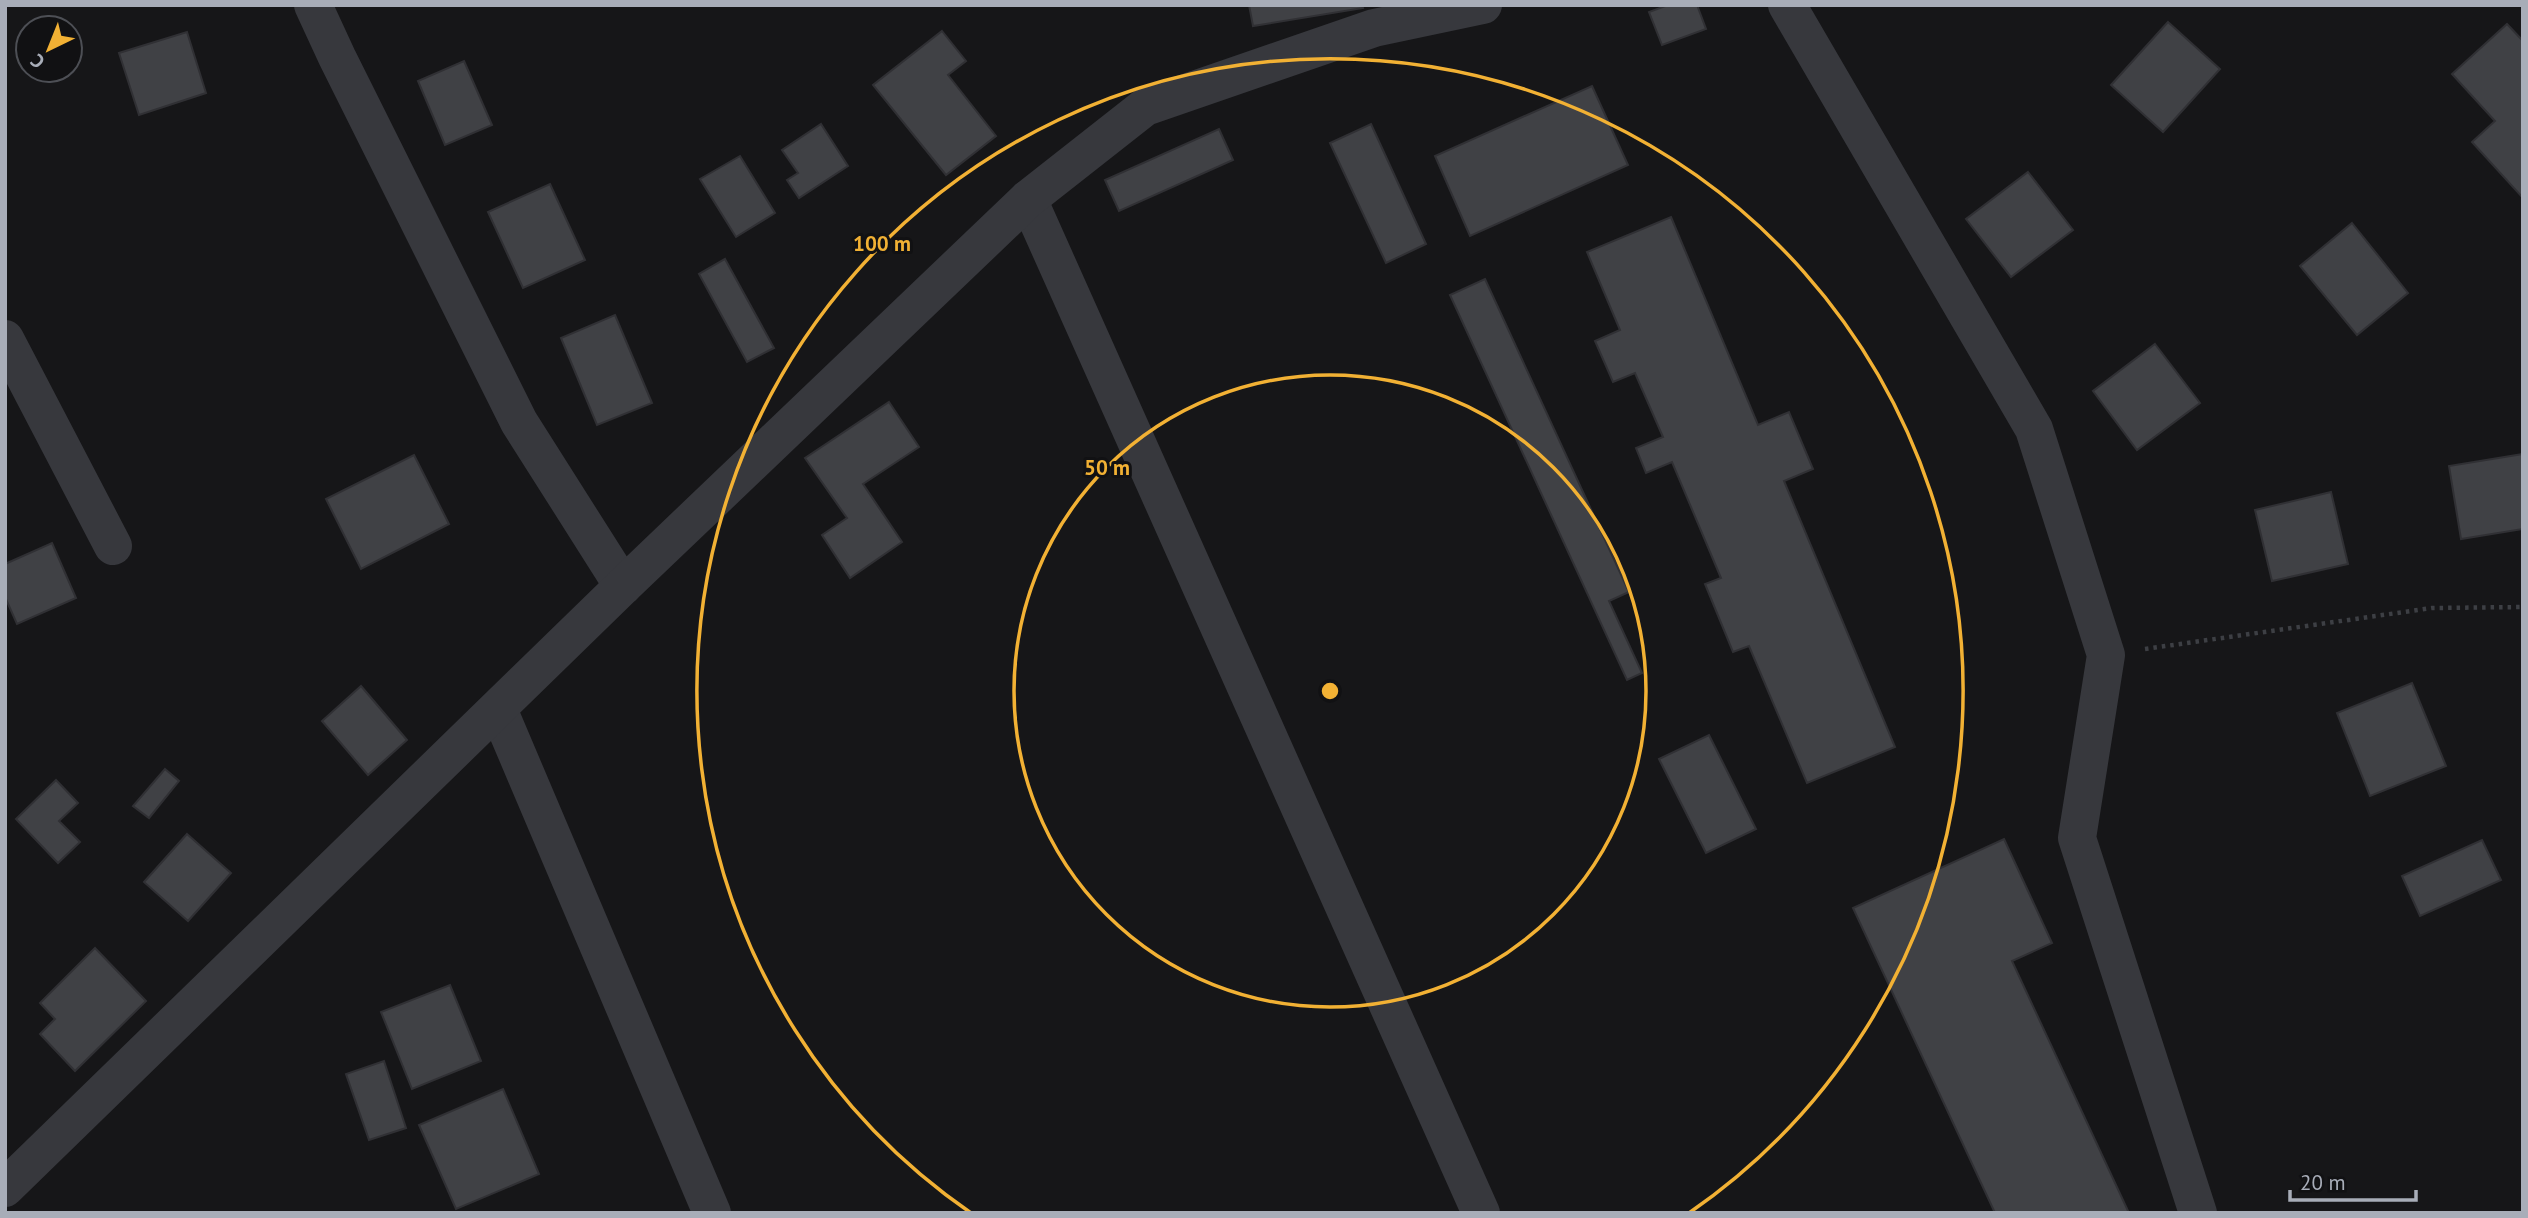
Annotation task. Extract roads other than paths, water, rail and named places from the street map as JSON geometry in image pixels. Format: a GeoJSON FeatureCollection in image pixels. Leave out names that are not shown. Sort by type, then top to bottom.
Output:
{"type":"FeatureCollection","features":[{"type":"Feature","properties":{"kind":"street"},"geometry":{"type":"LineString","coordinates":[[313,5],[519,422],[623,586]]}},
{"type":"Feature","properties":{"kind":"street"},"geometry":{"type":"LineString","coordinates":[[5,1188],[623,586],[1028,199],[1145,107],[1374,28],[1483,5]]}},
{"type":"Feature","properties":{"kind":"street"},"geometry":{"type":"LineString","coordinates":[[1787,5],[2034,429],[2106,654],[2077,838],[2198,1213]]}},
{"type":"Feature","properties":{"kind":"street"},"geometry":{"type":"LineString","coordinates":[[1028,199],[1481,1213]]}},
{"type":"Feature","properties":{"kind":"street"},"geometry":{"type":"LineString","coordinates":[[5,339],[113,546]]}},
{"type":"Feature","properties":{"kind":"street"},"geometry":{"type":"LineString","coordinates":[[498,709],[712,1213]]}}]}
